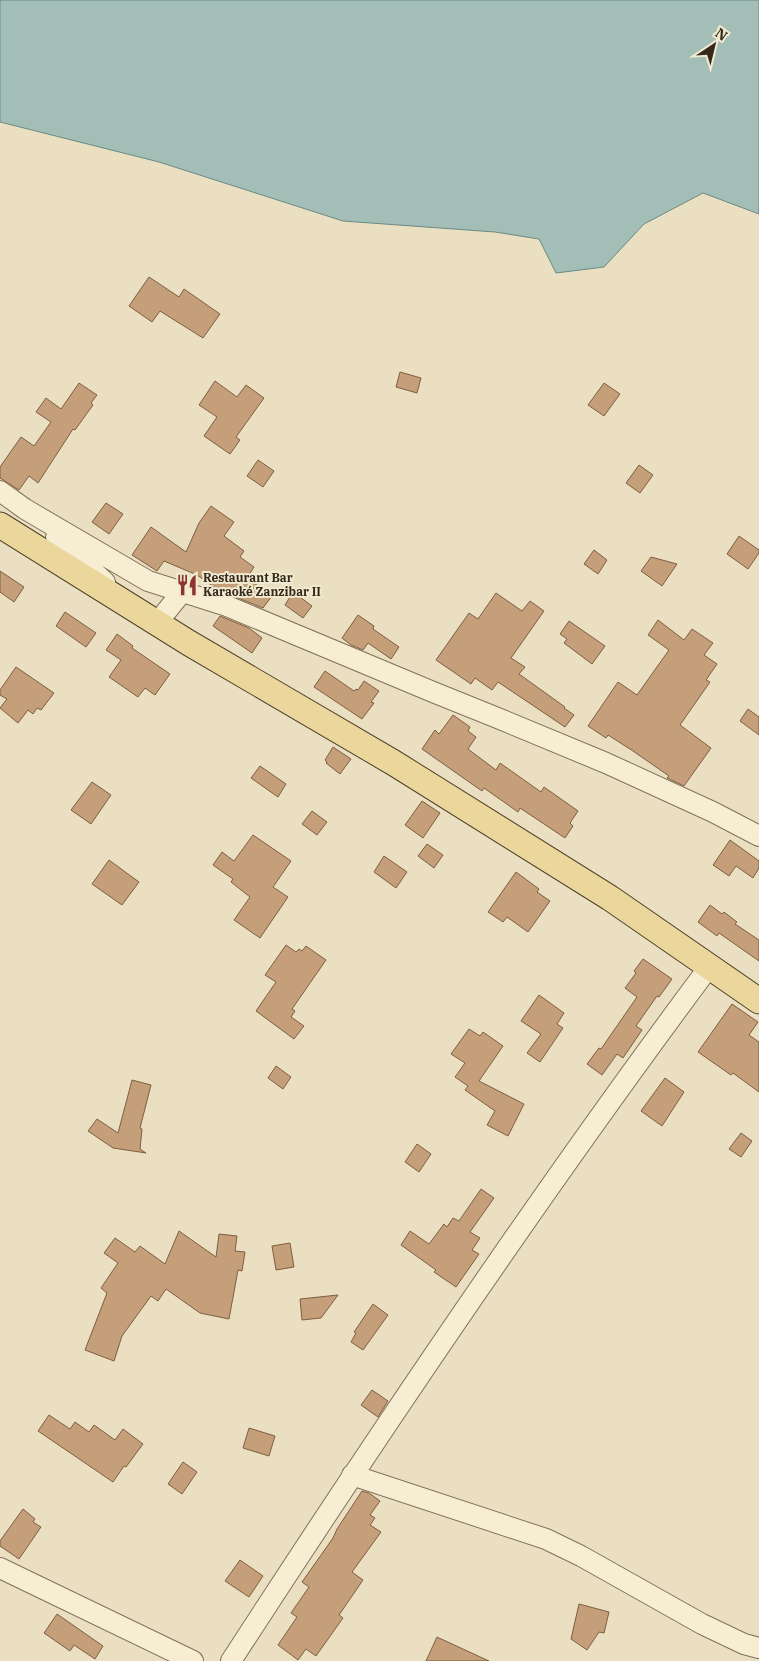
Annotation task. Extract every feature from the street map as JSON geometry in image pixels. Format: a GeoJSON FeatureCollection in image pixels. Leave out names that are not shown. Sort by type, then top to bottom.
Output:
{"type":"FeatureCollection","features":[{"type":"Feature","properties":{"kind":"main road"},"geometry":{"type":"LineString","coordinates":[[0,526],[157,623],[419,779],[610,898],[759,1001]]}},
{"type":"Feature","properties":{"kind":"street"},"geometry":{"type":"LineString","coordinates":[[0,491],[26,509],[148,581],[227,606],[571,748],[713,812],[759,836]]}},
{"type":"Feature","properties":{"kind":"street"},"geometry":{"type":"LineString","coordinates":[[26,509],[104,581],[114,595]]}},
{"type":"Feature","properties":{"kind":"street"},"geometry":{"type":"LineString","coordinates":[[157,623],[182,592]]}},
{"type":"Feature","properties":{"kind":"street"},"geometry":{"type":"LineString","coordinates":[[231,1661],[352,1475],[559,1172],[632,1069],[709,967]]}},
{"type":"Feature","properties":{"kind":"street"},"geometry":{"type":"LineString","coordinates":[[352,1475],[546,1540],[581,1556],[702,1624],[738,1641],[759,1648]]}},
{"type":"Feature","properties":{"kind":"street"},"geometry":{"type":"LineString","coordinates":[[0,1568],[193,1661]]}},
{"type":"Feature","properties":{"kind":"water"},"geometry":{"type":"Polygon","coordinates":[[[0,0],[759,0],[759,214],[703,193],[644,224],[604,267],[556,273],[539,239],[495,232],[343,221],[159,162],[0,122],[0,0]]]}},
{"type":"Feature","properties":{"kind":"building"},"geometry":{"type":"Polygon","coordinates":[[[149,277],[179,297],[184,289],[220,314],[203,338],[160,311],[152,322],[129,306],[149,277]]]}},
{"type":"Feature","properties":{"kind":"building"},"geometry":{"type":"Polygon","coordinates":[[[400,372],[421,378],[417,393],[396,387],[400,372]]]}},
{"type":"Feature","properties":{"kind":"building"},"geometry":{"type":"Polygon","coordinates":[[[215,381],[237,397],[246,385],[264,398],[236,437],[240,440],[230,454],[204,436],[217,417],[199,405],[215,381]]]}},
{"type":"Feature","properties":{"kind":"building"},"geometry":{"type":"Polygon","coordinates":[[[79,383],[97,395],[91,403],[93,405],[75,430],[73,429],[38,483],[29,476],[19,490],[0,478],[0,467],[21,437],[34,446],[51,422],[36,412],[46,398],[61,409],[79,383]]]}},
{"type":"Feature","properties":{"kind":"building"},"geometry":{"type":"Polygon","coordinates":[[[604,383],[620,394],[604,416],[588,405],[604,383]]]}},
{"type":"Feature","properties":{"kind":"building"},"geometry":{"type":"Polygon","coordinates":[[[258,460],[274,471],[263,487],[247,476],[258,460]]]}},
{"type":"Feature","properties":{"kind":"building"},"geometry":{"type":"Polygon","coordinates":[[[639,465],[653,475],[640,493],[626,483],[639,465]]]}},
{"type":"Feature","properties":{"kind":"building"},"geometry":{"type":"Polygon","coordinates":[[[106,503],[123,514],[109,534],[92,522],[106,503]]]}},
{"type":"Feature","properties":{"kind":"building"},"geometry":{"type":"Polygon","coordinates":[[[211,506],[234,522],[224,536],[244,551],[240,557],[254,567],[247,578],[272,596],[263,608],[220,591],[197,575],[164,561],[157,571],[132,555],[151,527],[186,552],[199,523],[211,506]]]}},
{"type":"Feature","properties":{"kind":"building"},"geometry":{"type":"Polygon","coordinates":[[[739,536],[759,550],[759,553],[748,569],[727,554],[739,536]]]}},
{"type":"Feature","properties":{"kind":"building"},"geometry":{"type":"Polygon","coordinates":[[[594,550],[607,560],[598,574],[584,564],[594,550]]]}},
{"type":"Feature","properties":{"kind":"building"},"geometry":{"type":"Polygon","coordinates":[[[651,557],[677,564],[662,586],[641,571],[651,557]]]}},
{"type":"Feature","properties":{"kind":"building"},"geometry":{"type":"Polygon","coordinates":[[[0,571],[24,587],[14,602],[0,592],[0,571]]]}},
{"type":"Feature","properties":{"kind":"building"},"geometry":{"type":"Polygon","coordinates":[[[293,592],[312,606],[303,618],[285,605],[293,592]]]}},
{"type":"Feature","properties":{"kind":"building"},"geometry":{"type":"Polygon","coordinates":[[[496,593],[522,611],[530,601],[544,611],[511,658],[525,667],[519,674],[574,715],[565,727],[498,682],[492,690],[475,678],[471,684],[436,660],[469,613],[478,619],[496,593]]]}},
{"type":"Feature","properties":{"kind":"building"},"geometry":{"type":"Polygon","coordinates":[[[65,612],[96,633],[86,647],[56,626],[65,612]]]}},
{"type":"Feature","properties":{"kind":"building"},"geometry":{"type":"Polygon","coordinates":[[[358,615],[374,626],[373,629],[399,647],[391,659],[368,643],[363,650],[351,645],[342,638],[358,615]]]}},
{"type":"Feature","properties":{"kind":"building"},"geometry":{"type":"Polygon","coordinates":[[[220,616],[249,628],[262,638],[252,653],[213,626],[220,616]]]}},
{"type":"Feature","properties":{"kind":"building"},"geometry":{"type":"Polygon","coordinates":[[[658,620],[684,640],[692,629],[713,643],[704,655],[717,664],[706,680],[710,682],[680,725],[711,748],[684,786],[667,778],[669,776],[608,735],[606,738],[588,726],[618,682],[637,695],[669,650],[648,635],[658,620]]]}},
{"type":"Feature","properties":{"kind":"building"},"geometry":{"type":"Polygon","coordinates":[[[569,621],[605,646],[592,664],[564,643],[567,639],[560,634],[569,621]]]}},
{"type":"Feature","properties":{"kind":"building"},"geometry":{"type":"Polygon","coordinates":[[[117,634],[133,646],[132,648],[170,674],[155,695],[145,688],[138,697],[109,677],[121,660],[106,650],[117,634]]]}},
{"type":"Feature","properties":{"kind":"building"},"geometry":{"type":"Polygon","coordinates":[[[16,667],[54,693],[41,710],[37,708],[33,714],[28,710],[18,723],[0,708],[7,699],[0,695],[0,690],[16,667]]]}},
{"type":"Feature","properties":{"kind":"building"},"geometry":{"type":"Polygon","coordinates":[[[325,671],[354,691],[358,690],[364,681],[379,691],[371,702],[374,703],[362,719],[314,687],[325,671]]]}},
{"type":"Feature","properties":{"kind":"building"},"geometry":{"type":"Polygon","coordinates":[[[748,709],[759,717],[759,735],[740,721],[748,709]]]}},
{"type":"Feature","properties":{"kind":"building"},"geometry":{"type":"Polygon","coordinates":[[[453,715],[470,727],[468,731],[476,737],[468,749],[496,770],[500,763],[541,792],[544,787],[578,811],[570,823],[573,826],[565,838],[520,808],[518,812],[484,788],[482,791],[422,749],[435,730],[439,734],[453,715]]]}},
{"type":"Feature","properties":{"kind":"building"},"geometry":{"type":"Polygon","coordinates":[[[333,747],[351,759],[340,774],[326,763],[325,760],[333,747]]]}},
{"type":"Feature","properties":{"kind":"building"},"geometry":{"type":"Polygon","coordinates":[[[260,766],[286,784],[278,797],[251,778],[260,766]]]}},
{"type":"Feature","properties":{"kind":"building"},"geometry":{"type":"Polygon","coordinates":[[[92,782],[111,795],[91,824],[71,810],[92,782]]]}},
{"type":"Feature","properties":{"kind":"building"},"geometry":{"type":"Polygon","coordinates":[[[422,801],[440,813],[423,838],[405,825],[422,801]]]}},
{"type":"Feature","properties":{"kind":"building"},"geometry":{"type":"Polygon","coordinates":[[[312,811],[327,822],[317,835],[302,824],[312,811]]]}},
{"type":"Feature","properties":{"kind":"building"},"geometry":{"type":"Polygon","coordinates":[[[253,835],[291,861],[273,887],[288,897],[260,938],[234,920],[250,897],[231,882],[233,879],[213,865],[222,852],[234,861],[253,835]]]}},
{"type":"Feature","properties":{"kind":"building"},"geometry":{"type":"Polygon","coordinates":[[[730,840],[759,861],[759,868],[753,878],[736,866],[729,876],[713,865],[730,840]]]}},
{"type":"Feature","properties":{"kind":"building"},"geometry":{"type":"Polygon","coordinates":[[[427,844],[443,855],[434,868],[418,856],[427,844]]]}},
{"type":"Feature","properties":{"kind":"building"},"geometry":{"type":"Polygon","coordinates":[[[384,856],[407,872],[396,888],[374,872],[384,856]]]}},
{"type":"Feature","properties":{"kind":"building"},"geometry":{"type":"Polygon","coordinates":[[[109,860],[139,882],[122,905],[92,884],[109,860]]]}},
{"type":"Feature","properties":{"kind":"building"},"geometry":{"type":"Polygon","coordinates":[[[516,872],[539,889],[537,892],[550,901],[528,932],[507,917],[503,922],[488,912],[516,872]]]}},
{"type":"Feature","properties":{"kind":"building"},"geometry":{"type":"Polygon","coordinates":[[[710,905],[722,914],[724,912],[737,922],[735,924],[759,940],[759,961],[719,933],[717,936],[698,922],[710,905]]]}},
{"type":"Feature","properties":{"kind":"building"},"geometry":{"type":"Polygon","coordinates":[[[286,945],[296,952],[299,949],[302,951],[306,946],[326,960],[292,1009],[295,1011],[291,1017],[304,1026],[294,1039],[256,1011],[276,982],[265,975],[286,945]]]}},
{"type":"Feature","properties":{"kind":"building"},"geometry":{"type":"Polygon","coordinates":[[[643,959],[672,979],[659,997],[657,996],[636,1026],[642,1030],[623,1058],[617,1054],[602,1075],[587,1064],[599,1048],[601,1049],[637,997],[625,988],[643,959]]]}},
{"type":"Feature","properties":{"kind":"building"},"geometry":{"type":"Polygon","coordinates":[[[539,995],[564,1013],[557,1024],[563,1028],[540,1062],[527,1053],[541,1034],[521,1021],[539,995]]]}},
{"type":"Feature","properties":{"kind":"building"},"geometry":{"type":"Polygon","coordinates":[[[732,1004],[758,1022],[749,1035],[759,1042],[759,1092],[733,1073],[731,1075],[698,1052],[732,1004]]]}},
{"type":"Feature","properties":{"kind":"building"},"geometry":{"type":"Polygon","coordinates":[[[469,1029],[480,1036],[483,1032],[503,1046],[479,1081],[524,1104],[508,1136],[487,1125],[495,1111],[465,1090],[468,1086],[455,1077],[465,1063],[451,1054],[469,1029]]]}},
{"type":"Feature","properties":{"kind":"building"},"geometry":{"type":"Polygon","coordinates":[[[276,1066],[291,1077],[283,1089],[268,1078],[276,1066]]]}},
{"type":"Feature","properties":{"kind":"building"},"geometry":{"type":"Polygon","coordinates":[[[665,1078],[684,1092],[662,1126],[641,1111],[665,1078]]]}},
{"type":"Feature","properties":{"kind":"building"},"geometry":{"type":"Polygon","coordinates":[[[132,1080],[151,1085],[140,1128],[142,1129],[140,1149],[146,1153],[113,1148],[88,1131],[97,1119],[118,1133],[132,1080]]]}},
{"type":"Feature","properties":{"kind":"building"},"geometry":{"type":"Polygon","coordinates":[[[741,1133],[752,1141],[741,1157],[729,1149],[741,1133]]]}},
{"type":"Feature","properties":{"kind":"building"},"geometry":{"type":"Polygon","coordinates":[[[417,1144],[431,1154],[419,1172],[405,1162],[417,1144]]]}},
{"type":"Feature","properties":{"kind":"building"},"geometry":{"type":"Polygon","coordinates":[[[481,1189],[494,1198],[470,1232],[480,1238],[472,1250],[479,1254],[456,1287],[401,1245],[410,1231],[429,1244],[444,1224],[447,1227],[453,1218],[459,1221],[481,1189]]]}},
{"type":"Feature","properties":{"kind":"building"},"geometry":{"type":"Polygon","coordinates":[[[179,1231],[216,1257],[219,1234],[237,1236],[235,1251],[245,1252],[242,1271],[238,1270],[229,1319],[200,1313],[166,1289],[158,1301],[151,1296],[122,1336],[114,1361],[85,1350],[107,1293],[101,1288],[118,1263],[104,1253],[115,1238],[135,1252],[140,1246],[165,1264],[179,1231]]]}},
{"type":"Feature","properties":{"kind":"building"},"geometry":{"type":"Polygon","coordinates":[[[290,1243],[294,1267],[276,1270],[272,1246],[290,1243]]]}},
{"type":"Feature","properties":{"kind":"building"},"geometry":{"type":"Polygon","coordinates":[[[338,1295],[321,1318],[302,1320],[300,1299],[338,1295]]]}},
{"type":"Feature","properties":{"kind":"building"},"geometry":{"type":"Polygon","coordinates":[[[373,1304],[388,1315],[363,1350],[351,1342],[356,1333],[354,1332],[373,1304]]]}},
{"type":"Feature","properties":{"kind":"building"},"geometry":{"type":"Polygon","coordinates":[[[372,1390],[388,1401],[378,1417],[361,1405],[372,1390]]]}},
{"type":"Feature","properties":{"kind":"building"},"geometry":{"type":"Polygon","coordinates":[[[49,1415],[70,1429],[75,1422],[89,1432],[94,1425],[115,1440],[123,1429],[143,1444],[113,1482],[38,1431],[49,1415]]]}},
{"type":"Feature","properties":{"kind":"building"},"geometry":{"type":"Polygon","coordinates":[[[249,1428],[275,1436],[269,1456],[243,1448],[249,1428]]]}},
{"type":"Feature","properties":{"kind":"building"},"geometry":{"type":"Polygon","coordinates":[[[183,1462],[197,1472],[182,1494],[168,1484],[183,1462]]]}},
{"type":"Feature","properties":{"kind":"building"},"geometry":{"type":"Polygon","coordinates":[[[362,1491],[369,1493],[380,1501],[370,1515],[375,1518],[370,1525],[381,1532],[352,1572],[363,1580],[339,1615],[343,1618],[316,1656],[306,1649],[298,1660],[278,1645],[297,1617],[291,1613],[309,1587],[302,1582],[333,1538],[362,1491]]]}},
{"type":"Feature","properties":{"kind":"building"},"geometry":{"type":"Polygon","coordinates":[[[23,1509],[35,1519],[33,1522],[41,1527],[19,1559],[0,1546],[0,1541],[23,1509]]]}},
{"type":"Feature","properties":{"kind":"building"},"geometry":{"type":"Polygon","coordinates":[[[240,1560],[263,1576],[249,1597],[225,1581],[240,1560]]]}},
{"type":"Feature","properties":{"kind":"building"},"geometry":{"type":"Polygon","coordinates":[[[579,1604],[609,1612],[604,1633],[599,1632],[587,1650],[571,1639],[579,1604]]]}},
{"type":"Feature","properties":{"kind":"building"},"geometry":{"type":"Polygon","coordinates":[[[57,1614],[103,1646],[95,1659],[74,1645],[70,1651],[44,1633],[57,1614]]]}},
{"type":"Feature","properties":{"kind":"building"},"geometry":{"type":"Polygon","coordinates":[[[437,1637],[489,1661],[426,1661],[437,1637]]]}},
{"type":"Feature","properties":{"kind":"place","name":"Restaurant Bar Karaoké Zanzibar II"},"geometry":{"type":"Point","coordinates":[187,585]}}]}
